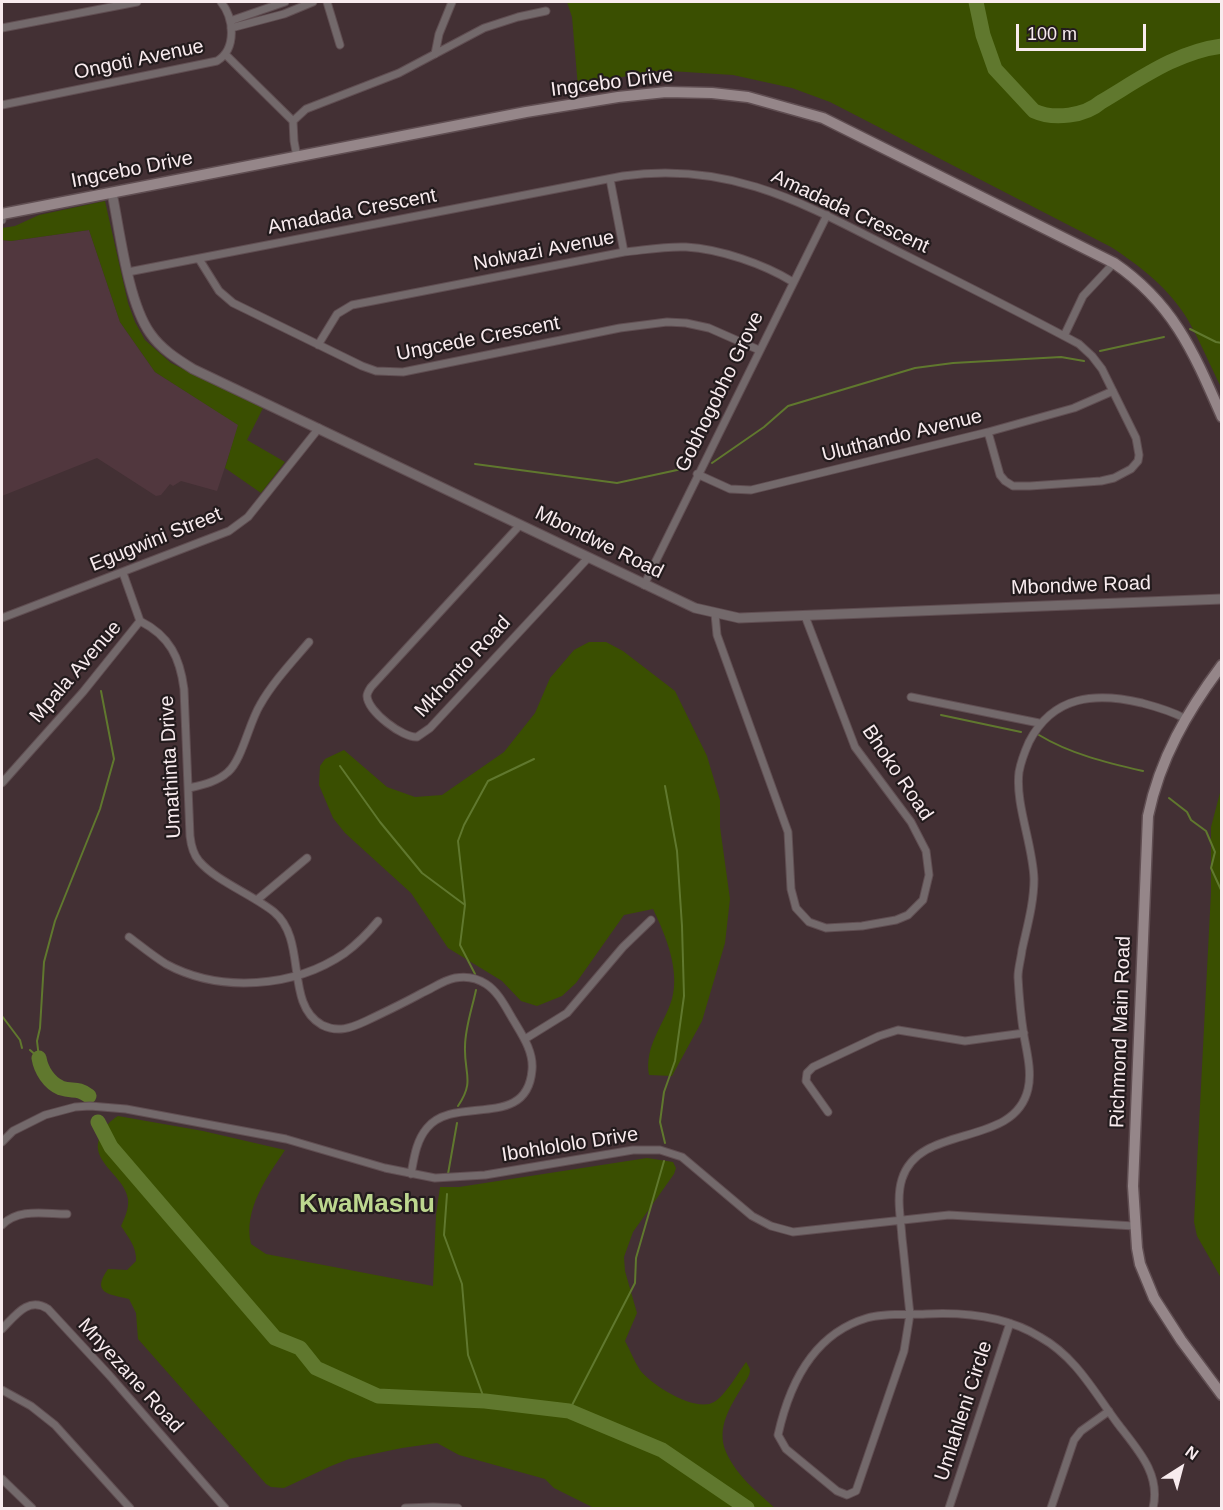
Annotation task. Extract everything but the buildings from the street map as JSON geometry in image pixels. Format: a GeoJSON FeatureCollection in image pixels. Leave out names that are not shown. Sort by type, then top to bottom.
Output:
{"type":"FeatureCollection","features":[{"type":"Feature","properties":{"kind":"main road","name":"Ingcebo Drive"},"geometry":{"type":"LineString","coordinates":[[2,214],[526,112],[618,97],[666,92],[734,94],[800,111],[850,130],[1114,263],[1144,286],[1170,314],[1184,335],[1221,417]]}},
{"type":"Feature","properties":{"kind":"main road","name":"Ingcebo Drive"},"geometry":{"type":"LineString","coordinates":[[2,220],[22,215],[39,207]]}},
{"type":"Feature","properties":{"kind":"main road","name":"Richmond Main Road"},"geometry":{"type":"LineString","coordinates":[[1221,665],[1184,718],[1166,755],[1152,795],[1148,816],[1132,1186],[1134,1227],[1140,1264],[1154,1298],[1221,1395]]}},
{"type":"Feature","properties":{"kind":"street"},"geometry":{"type":"LineString","coordinates":[[2,28],[137,2]]}},
{"type":"Feature","properties":{"kind":"street"},"geometry":{"type":"LineString","coordinates":[[223,2],[230,24]]}},
{"type":"Feature","properties":{"kind":"street"},"geometry":{"type":"LineString","coordinates":[[230,24],[285,2]]}},
{"type":"Feature","properties":{"kind":"street"},"geometry":{"type":"LineString","coordinates":[[230,24],[284,14],[314,2]]}},
{"type":"Feature","properties":{"kind":"street"},"geometry":{"type":"LineString","coordinates":[[327,2],[340,45]]}},
{"type":"Feature","properties":{"kind":"street"},"geometry":{"type":"LineString","coordinates":[[435,54],[438,34],[452,2]]}},
{"type":"Feature","properties":{"kind":"street"},"geometry":{"type":"LineString","coordinates":[[293,121],[306,109],[399,73],[484,28],[546,11]]}},
{"type":"Feature","properties":{"kind":"street","name":"Ongoti Avenue"},"geometry":{"type":"LineString","coordinates":[[2,105],[217,61],[225,54],[231,38],[230,24]]}},
{"type":"Feature","properties":{"kind":"street"},"geometry":{"type":"LineString","coordinates":[[225,54],[293,121],[297,157]]}},
{"type":"Feature","properties":{"kind":"street","name":"Amadada Crescent"},"geometry":{"type":"LineString","coordinates":[[128,272],[610,179],[655,173],[713,177],[764,188],[827,215],[1079,344],[1092,356],[1113,391],[1136,438],[1139,450],[1138,461],[1125,473],[1101,481],[1030,486],[1008,484],[1000,475],[988,432]]}},
{"type":"Feature","properties":{"kind":"street"},"geometry":{"type":"LineString","coordinates":[[610,179],[624,252]]}},
{"type":"Feature","properties":{"kind":"street","name":"Mbondwe Road"},"geometry":{"type":"LineString","coordinates":[[111,194],[134,300],[144,324],[166,352],[193,369],[685,604],[715,614],[739,618],[1221,599]]}},
{"type":"Feature","properties":{"kind":"street","name":"Gobhogobho Grove"},"geometry":{"type":"LineString","coordinates":[[644,585],[827,215]]}},
{"type":"Feature","properties":{"kind":"street","name":"Nolwazi Avenue"},"geometry":{"type":"LineString","coordinates":[[318,345],[337,314],[352,304],[624,252],[666,247],[693,248],[761,266],[792,282]]}},
{"type":"Feature","properties":{"kind":"street","name":"Ungcede Crescent"},"geometry":{"type":"LineString","coordinates":[[199,259],[215,285],[228,300],[376,371],[391,372],[421,368],[620,328],[667,322],[709,328],[759,350]]}},
{"type":"Feature","properties":{"kind":"street"},"geometry":{"type":"LineString","coordinates":[[1064,336],[1083,296],[1114,263]]}},
{"type":"Feature","properties":{"kind":"street","name":"Uluthando Avenue"},"geometry":{"type":"LineString","coordinates":[[697,474],[730,489],[751,490],[988,432],[1068,410],[1113,391]]}},
{"type":"Feature","properties":{"kind":"street","name":"Egugwini Street"},"geometry":{"type":"LineString","coordinates":[[2,618],[221,535],[238,526],[254,510],[319,428]]}},
{"type":"Feature","properties":{"kind":"street","name":"Mkhonto Road"},"geometry":{"type":"LineString","coordinates":[[520,525],[371,687],[368,696],[370,704],[380,716],[404,735],[417,737],[425,733],[588,558]]}},
{"type":"Feature","properties":{"kind":"street","name":"Mpala Avenue"},"geometry":{"type":"LineString","coordinates":[[2,783],[82,692],[140,621],[123,573]]}},
{"type":"Feature","properties":{"kind":"street","name":"Bhoko Road"},"geometry":{"type":"LineString","coordinates":[[715,614],[717,634],[788,832],[791,889],[796,908],[810,922],[826,928],[847,928],[896,920],[908,915],[923,900],[929,875],[926,851],[912,822],[855,747],[805,616]]}},
{"type":"Feature","properties":{"kind":"street","name":"Umathinta Drive"},"geometry":{"type":"LineString","coordinates":[[140,621],[152,627],[167,640],[181,668],[184,689],[190,836],[195,855],[208,869],[258,899],[278,915],[286,925],[292,942],[303,1000],[310,1014],[325,1026],[339,1029],[354,1027],[448,980],[462,978],[488,985],[497,994],[525,1039],[531,1057],[532,1070],[529,1084],[522,1094],[502,1107],[450,1112],[437,1118],[419,1141],[411,1174]]}},
{"type":"Feature","properties":{"kind":"street"},"geometry":{"type":"LineString","coordinates":[[189,788],[217,779],[231,770],[250,723],[266,694],[309,642]]}},
{"type":"Feature","properties":{"kind":"street"},"geometry":{"type":"LineString","coordinates":[[911,697],[1039,723]]}},
{"type":"Feature","properties":{"kind":"street"},"geometry":{"type":"LineString","coordinates":[[910,1314],[901,1219],[902,1178],[912,1161],[920,1154],[940,1143],[1003,1122],[1023,1104],[1030,1081],[1018,971],[1034,883],[1020,794],[1019,773],[1023,755],[1039,723],[1068,704],[1092,697],[1125,699],[1171,711],[1184,718]]}},
{"type":"Feature","properties":{"kind":"street"},"geometry":{"type":"LineString","coordinates":[[258,899],[307,858]]}},
{"type":"Feature","properties":{"kind":"street"},"geometry":{"type":"LineString","coordinates":[[525,1039],[567,1013],[624,947],[651,920]]}},
{"type":"Feature","properties":{"kind":"street"},"geometry":{"type":"LineString","coordinates":[[129,937],[166,964],[199,977],[234,983],[267,981],[298,976],[344,954],[378,921]]}},
{"type":"Feature","properties":{"kind":"street"},"geometry":{"type":"LineString","coordinates":[[828,1113],[806,1081],[807,1072],[879,1036],[903,1030],[965,1041],[1024,1033]]}},
{"type":"Feature","properties":{"kind":"street","name":"Ibohlololo Drive"},"geometry":{"type":"LineString","coordinates":[[2,1142],[21,1127],[45,1115],[75,1107],[107,1106],[286,1138],[411,1174],[446,1178],[478,1176],[633,1150],[668,1151],[682,1157],[752,1216],[779,1229],[793,1232],[932,1215],[1134,1227]]}},
{"type":"Feature","properties":{"kind":"street"},"geometry":{"type":"LineString","coordinates":[[2,1226],[11,1217],[24,1213],[67,1214]]}},
{"type":"Feature","properties":{"kind":"street","name":"Mnyezane Road"},"geometry":{"type":"LineString","coordinates":[[2,1329],[26,1306],[36,1304],[48,1309],[110,1376],[225,1509]]}},
{"type":"Feature","properties":{"kind":"street","name":"Umlahleni Circle"},"geometry":{"type":"LineString","coordinates":[[910,1314],[904,1351],[858,1488],[851,1495],[842,1494],[786,1449],[779,1440],[778,1432],[792,1388],[810,1356],[832,1336],[866,1318],[910,1314],[942,1313],[974,1315],[1010,1323],[1040,1336],[1066,1356],[1085,1377],[1145,1460],[1153,1475],[1156,1493],[1153,1509]]}},
{"type":"Feature","properties":{"kind":"street","name":"Umlahleni Circle"},"geometry":{"type":"LineString","coordinates":[[949,1509],[1010,1323]]}},
{"type":"Feature","properties":{"kind":"street"},"geometry":{"type":"LineString","coordinates":[[2,1390],[31,1406],[55,1425],[130,1509]]}},
{"type":"Feature","properties":{"kind":"street"},"geometry":{"type":"LineString","coordinates":[[1050,1509],[1074,1440],[1081,1431],[1109,1411]]}},
{"type":"Feature","properties":{"kind":"street"},"geometry":{"type":"LineString","coordinates":[[2,1479],[32,1509]]}},
{"type":"Feature","properties":{"kind":"street"},"geometry":{"type":"LineString","coordinates":[[405,1509],[433,1507],[458,1509]]}},
{"type":"Feature","properties":{"kind":"shaded area"},"geometry":{"type":"Polygon","coordinates":[[[89,230],[120,322],[155,372],[239,425],[217,491],[181,481],[173,486],[170,484],[161,495],[156,496],[97,458],[2,496],[2,240],[11,241],[89,230]]]}},
{"type":"Feature","properties":{"kind":"green space"},"geometry":{"type":"Polygon","coordinates":[[[567,2],[1221,2],[1221,387],[1197,336],[1181,309],[1154,279],[1133,262],[1111,247],[830,102],[792,88],[733,75],[670,71],[649,71],[578,87],[572,17],[567,2]]]}},
{"type":"Feature","properties":{"kind":"green space"},"geometry":{"type":"Polygon","coordinates":[[[105,201],[128,303],[145,340],[171,363],[263,408],[247,440],[285,462],[261,493],[225,468],[238,425],[155,372],[120,322],[89,230],[11,241],[2,240],[2,228],[15,226],[39,215],[105,201]]]}},
{"type":"Feature","properties":{"kind":"green space"},"geometry":{"type":"Polygon","coordinates":[[[589,642],[606,642],[623,651],[675,691],[707,756],[720,800],[720,827],[730,899],[725,943],[702,1021],[672,1076],[649,1075],[649,1055],[669,1009],[674,988],[670,953],[653,909],[624,915],[576,983],[562,996],[537,1006],[521,1001],[502,981],[448,948],[411,893],[345,833],[333,818],[319,785],[320,766],[325,759],[344,750],[387,787],[415,797],[442,795],[504,752],[535,713],[550,678],[574,650],[589,642]]]}},
{"type":"Feature","properties":{"kind":"green space"},"geometry":{"type":"Polygon","coordinates":[[[1221,789],[1222,1278],[1197,1236],[1194,1222],[1211,892],[1211,827],[1221,789]]]}},
{"type":"Feature","properties":{"kind":"green space"},"geometry":{"type":"Polygon","coordinates":[[[118,1116],[203,1131],[285,1150],[258,1194],[250,1219],[251,1244],[266,1254],[433,1286],[436,1215],[440,1187],[459,1187],[647,1158],[673,1162],[676,1168],[674,1174],[633,1232],[624,1257],[625,1271],[637,1313],[625,1341],[638,1367],[646,1376],[674,1396],[696,1404],[706,1404],[718,1399],[746,1362],[750,1369],[749,1374],[726,1418],[723,1443],[730,1460],[741,1476],[775,1508],[594,1508],[554,1488],[545,1479],[459,1455],[437,1443],[349,1459],[284,1488],[271,1487],[138,1339],[136,1313],[129,1299],[109,1294],[102,1288],[101,1283],[108,1269],[127,1270],[136,1261],[134,1247],[121,1226],[128,1206],[125,1190],[98,1151],[98,1143],[108,1123],[118,1116]]]}},
{"type":"Feature","properties":{"kind":"waterway"},"geometry":{"type":"LineString","coordinates":[[976,2],[983,35],[995,69],[1034,111],[1042,114],[1060,116],[1087,111],[1174,60],[1205,49],[1222,46]]}},
{"type":"Feature","properties":{"kind":"waterway"},"geometry":{"type":"LineString","coordinates":[[1190,329],[1222,343]]}},
{"type":"Feature","properties":{"kind":"waterway"},"geometry":{"type":"LineString","coordinates":[[1100,351],[1164,337]]}},
{"type":"Feature","properties":{"kind":"waterway"},"geometry":{"type":"LineString","coordinates":[[712,463],[764,427],[788,406],[915,368],[953,363],[1061,357],[1084,361]]}},
{"type":"Feature","properties":{"kind":"waterway"},"geometry":{"type":"LineString","coordinates":[[475,464],[617,483],[691,467]]}},
{"type":"Feature","properties":{"kind":"waterway"},"geometry":{"type":"LineString","coordinates":[[39,1058],[37,1041],[40,1028],[44,962],[55,921],[100,809],[114,759],[101,691]]}},
{"type":"Feature","properties":{"kind":"waterway"},"geometry":{"type":"LineString","coordinates":[[941,715],[1021,732]]}},
{"type":"Feature","properties":{"kind":"waterway"},"geometry":{"type":"LineString","coordinates":[[1039,735],[1076,753],[1143,771]]}},
{"type":"Feature","properties":{"kind":"waterway"},"geometry":{"type":"LineString","coordinates":[[475,974],[460,945],[465,905],[458,841],[488,781],[534,759]]}},
{"type":"Feature","properties":{"kind":"waterway"},"geometry":{"type":"LineString","coordinates":[[340,766],[380,822],[422,873],[465,905]]}},
{"type":"Feature","properties":{"kind":"waterway"},"geometry":{"type":"LineString","coordinates":[[665,786],[677,851],[684,996],[675,1061],[664,1092],[660,1122],[665,1143]]}},
{"type":"Feature","properties":{"kind":"waterway"},"geometry":{"type":"LineString","coordinates":[[1169,798],[1206,831],[1215,852],[1211,868],[1222,892]]}},
{"type":"Feature","properties":{"kind":"waterway"},"geometry":{"type":"LineString","coordinates":[[458,1106],[466,1090],[465,1040],[476,990]]}},
{"type":"Feature","properties":{"kind":"waterway"},"geometry":{"type":"LineString","coordinates":[[2,1016],[20,1040],[22,1048]]}},
{"type":"Feature","properties":{"kind":"waterway"},"geometry":{"type":"LineString","coordinates":[[30,1050],[39,1058]]}},
{"type":"Feature","properties":{"kind":"waterway"},"geometry":{"type":"LineString","coordinates":[[39,1058],[44,1071],[53,1083],[61,1088],[89,1096]]}},
{"type":"Feature","properties":{"kind":"waterway"},"geometry":{"type":"LineString","coordinates":[[98,1122],[111,1147],[275,1338],[300,1348],[316,1368],[378,1396],[485,1401],[569,1411],[662,1450],[747,1508]]}},
{"type":"Feature","properties":{"kind":"waterway"},"geometry":{"type":"LineString","coordinates":[[448,1174],[457,1123]]}},
{"type":"Feature","properties":{"kind":"waterway"},"geometry":{"type":"LineString","coordinates":[[569,1411],[635,1283],[636,1258],[664,1161]]}},
{"type":"Feature","properties":{"kind":"waterway"},"geometry":{"type":"LineString","coordinates":[[447,1194],[444,1235],[462,1284],[468,1355],[485,1401]]}},
{"type":"Feature","properties":{"kind":"district","name":"KwaMashu"},"geometry":{"type":"Point","coordinates":[367,1205]}}]}
